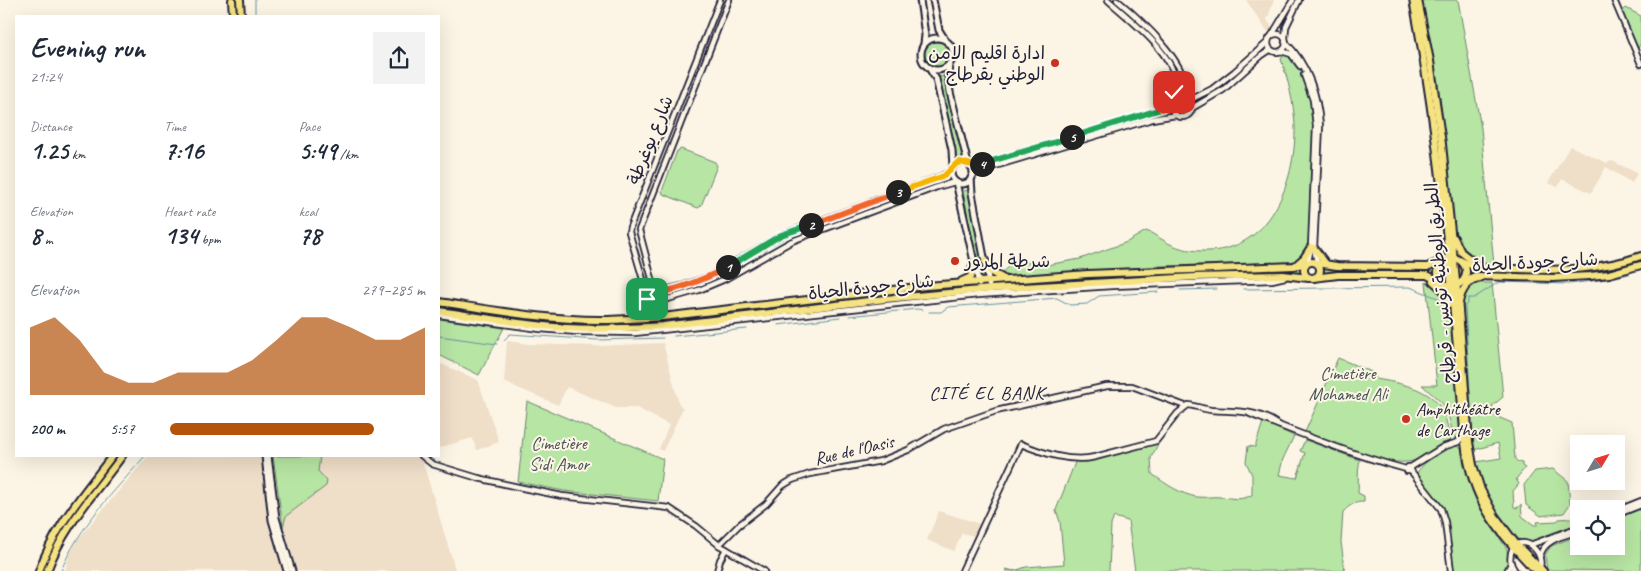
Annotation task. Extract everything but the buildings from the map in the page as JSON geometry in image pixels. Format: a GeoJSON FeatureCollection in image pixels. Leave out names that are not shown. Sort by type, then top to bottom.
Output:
{"type":"FeatureCollection","features":[{"type":"Feature","properties":{"kind":"highway"},"geometry":{"type":"LineString","coordinates":[[232,0],[233,15]]}},
{"type":"Feature","properties":{"kind":"highway"},"geometry":{"type":"LineString","coordinates":[[240,0],[241,15]]}},
{"type":"Feature","properties":{"kind":"highway","name":"الطريق الوطنية تونس - قرطاج"},"geometry":{"type":"LineString","coordinates":[[1413,0],[1429,91],[1446,258],[1456,285],[1456,311],[1466,450],[1477,492],[1490,518],[1513,546],[1541,567]]}},
{"type":"Feature","properties":{"kind":"highway","name":"الطريق الوطنية تونس - قرطاج"},"geometry":{"type":"LineString","coordinates":[[1418,0],[1436,100],[1449,217],[1446,258]]}},
{"type":"Feature","properties":{"kind":"highway"},"geometry":{"type":"LineString","coordinates":[[1449,217],[1457,247],[1472,262],[1486,268]]}},
{"type":"Feature","properties":{"kind":"highway"},"geometry":{"type":"LineString","coordinates":[[1294,266],[1304,258],[1312,247],[1327,265]]}},
{"type":"Feature","properties":{"kind":"highway","name":"شارع جودة الحياة"},"geometry":{"type":"LineString","coordinates":[[440,302],[539,316],[599,320],[630,319],[1014,279],[1294,266],[1308,263],[1427,267],[1446,258],[1486,268],[1569,270],[1607,265],[1641,256]]}},
{"type":"Feature","properties":{"kind":"highway"},"geometry":{"type":"LineString","coordinates":[[1443,283],[1438,271],[1440,263],[1446,258]]}},
{"type":"Feature","properties":{"kind":"highway"},"geometry":{"type":"LineString","coordinates":[[952,284],[968,280],[972,276],[974,261]]}},
{"type":"Feature","properties":{"kind":"highway"},"geometry":{"type":"LineString","coordinates":[[985,261],[993,275],[1014,279]]}},
{"type":"Feature","properties":{"kind":"highway"},"geometry":{"type":"LineString","coordinates":[[1456,285],[1465,277],[1466,270],[1461,261]]}},
{"type":"Feature","properties":{"kind":"highway"},"geometry":{"type":"LineString","coordinates":[[1308,263],[1304,270],[1305,274],[1311,278],[1318,276],[1320,272],[1320,267],[1317,263]]}},
{"type":"Feature","properties":{"kind":"highway","name":"شارع جودة الحياة"},"geometry":{"type":"LineString","coordinates":[[440,313],[539,325],[630,328],[663,326],[885,299],[990,289],[1187,278],[1294,275],[1311,278],[1338,275],[1427,275],[1443,283],[1456,285],[1472,277],[1570,278],[1609,274],[1641,265]]}},
{"type":"Feature","properties":{"kind":"highway"},"geometry":{"type":"LineString","coordinates":[[1410,275],[1428,279],[1438,285],[1456,311]]}},
{"type":"Feature","properties":{"kind":"highway"},"geometry":{"type":"LineString","coordinates":[[1456,311],[1465,287],[1473,280],[1485,277]]}},
{"type":"Feature","properties":{"kind":"highway","name":"الطريق الوطنية تونس - قرطاج"},"geometry":{"type":"LineString","coordinates":[[1456,311],[1473,466],[1487,503],[1513,546]]}},
{"type":"Feature","properties":{"kind":"highway"},"geometry":{"type":"LineString","coordinates":[[39,571],[50,544],[62,522],[111,457]]}},
{"type":"Feature","properties":{"kind":"highway"},"geometry":{"type":"LineString","coordinates":[[47,571],[59,543],[71,522],[121,457]]}},
{"type":"Feature","properties":{"kind":"highway"},"geometry":{"type":"LineString","coordinates":[[1513,546],[1527,544]]}},
{"type":"Feature","properties":{"kind":"main road"},"geometry":{"type":"LineString","coordinates":[[920,0],[925,35],[920,53],[921,58],[936,79],[952,150],[951,176],[956,182],[980,290]]}},
{"type":"Feature","properties":{"kind":"main road"},"geometry":{"type":"LineString","coordinates":[[933,0],[938,30],[951,46],[953,53],[948,76],[950,92],[968,164],[972,170],[972,194],[990,289]]}},
{"type":"Feature","properties":{"kind":"main road"},"geometry":{"type":"LineString","coordinates":[[924,44],[934,38],[946,40]]}},
{"type":"Feature","properties":{"kind":"main road"},"geometry":{"type":"LineString","coordinates":[[929,68],[940,70],[950,64]]}},
{"type":"Feature","properties":{"kind":"main road"},"geometry":{"type":"LineString","coordinates":[[952,168],[960,162],[968,164]]}},
{"type":"Feature","properties":{"kind":"main road"},"geometry":{"type":"LineString","coordinates":[[956,182],[964,183],[971,177]]}},
{"type":"Feature","properties":{"kind":"main road"},"geometry":{"type":"LineString","coordinates":[[266,457],[272,520],[288,571]]}},
{"type":"Feature","properties":{"kind":"main road"},"geometry":{"type":"LineString","coordinates":[[266,457],[276,520],[292,571]]}},
{"type":"Feature","properties":{"kind":"street","name":"شارع يوغرطة"},"geometry":{"type":"LineString","coordinates":[[648,293],[629,232],[630,227],[720,0]]}},
{"type":"Feature","properties":{"kind":"street","name":"شارع يوغرطة"},"geometry":{"type":"LineString","coordinates":[[657,291],[639,230],[729,0]]}},
{"type":"Feature","properties":{"kind":"street"},"geometry":{"type":"LineString","coordinates":[[1108,0],[1157,47],[1170,66],[1175,76],[1176,85],[1172,110],[1176,115]]}},
{"type":"Feature","properties":{"kind":"street"},"geometry":{"type":"LineString","coordinates":[[1117,0],[1150,31],[1171,56],[1187,84],[1192,108]]}},
{"type":"Feature","properties":{"kind":"street"},"geometry":{"type":"LineString","coordinates":[[1190,100],[1212,89],[1268,42],[1294,0]]}},
{"type":"Feature","properties":{"kind":"street"},"geometry":{"type":"LineString","coordinates":[[1281,51],[1285,47],[1286,27],[1300,0]]}},
{"type":"Feature","properties":{"kind":"street"},"geometry":{"type":"LineString","coordinates":[[1614,0],[1641,64]]}},
{"type":"Feature","properties":{"kind":"street"},"geometry":{"type":"LineString","coordinates":[[1272,35],[1281,35],[1303,65],[1312,86],[1319,112],[1320,126],[1312,247],[1308,263]]}},
{"type":"Feature","properties":{"kind":"street"},"geometry":{"type":"LineString","coordinates":[[1268,42],[1270,50]]}},
{"type":"Feature","properties":{"kind":"street"},"geometry":{"type":"LineString","coordinates":[[1270,50],[1291,54],[1301,68],[1310,89],[1315,109],[1312,247],[1317,263]]}},
{"type":"Feature","properties":{"kind":"street"},"geometry":{"type":"LineString","coordinates":[[971,177],[992,167],[1152,119],[1176,115],[1185,117],[1192,108],[1223,90],[1270,50]]}},
{"type":"Feature","properties":{"kind":"street"},"geometry":{"type":"LineString","coordinates":[[968,164],[982,164],[998,160],[1150,114],[1183,96],[1190,100]]}},
{"type":"Feature","properties":{"kind":"street"},"geometry":{"type":"LineString","coordinates":[[952,168],[942,176],[781,235],[717,273],[682,286],[657,291],[652,290],[646,298],[649,302],[656,303],[659,300],[677,297],[706,287],[792,241],[937,187],[956,182]]}},
{"type":"Feature","properties":{"kind":"street"},"geometry":{"type":"LineString","coordinates":[[440,313],[540,329],[577,332],[635,332],[978,295],[1104,286],[1272,280],[1294,275]]}},
{"type":"Feature","properties":{"kind":"street"},"geometry":{"type":"LineString","coordinates":[[657,291],[660,296],[659,300]]}},
{"type":"Feature","properties":{"kind":"street","name":"Rue de l'Oasis"},"geometry":{"type":"LineString","coordinates":[[719,545],[739,525],[766,504],[779,488],[792,480],[810,474],[881,461],[908,450],[950,426],[996,411],[1107,386],[1132,386],[1185,406],[1193,405],[1211,410],[1256,413],[1322,443],[1409,469]]}},
{"type":"Feature","properties":{"kind":"street"},"geometry":{"type":"LineString","coordinates":[[962,571],[1021,444],[1073,459],[1085,460],[1156,441],[1185,406]]}},
{"type":"Feature","properties":{"kind":"street"},"geometry":{"type":"LineString","coordinates":[[1451,571],[1445,522],[1441,509],[1409,469],[1444,447],[1456,443],[1464,435]]}},
{"type":"Feature","properties":{"kind":"street"},"geometry":{"type":"LineString","coordinates":[[1456,443],[1462,445],[1466,450]]}},
{"type":"Feature","properties":{"kind":"street"},"geometry":{"type":"LineString","coordinates":[[423,457],[432,464],[478,478],[518,487],[562,496],[669,508],[696,526],[719,545],[764,571]]}},
{"type":"Feature","properties":{"kind":"street"},"geometry":{"type":"LineString","coordinates":[[1625,508],[1641,503]]}},
{"type":"Feature","properties":{"kind":"street"},"geometry":{"type":"LineString","coordinates":[[1625,511],[1641,503]]}},
{"type":"Feature","properties":{"kind":"street"},"geometry":{"type":"LineString","coordinates":[[1527,544],[1570,529]]}},
{"type":"Feature","properties":{"kind":"street"},"geometry":{"type":"LineString","coordinates":[[1541,567],[1542,548],[1547,543],[1570,534]]}},
{"type":"Feature","properties":{"kind":"street"},"geometry":{"type":"LineString","coordinates":[[1527,544],[1534,548],[1541,567]]}},
{"type":"Feature","properties":{"kind":"street"},"geometry":{"type":"LineString","coordinates":[[1507,571],[1513,546]]}},
{"type":"Feature","properties":{"kind":"street"},"geometry":{"type":"LineString","coordinates":[[717,571],[726,549]]}},
{"type":"Feature","properties":{"kind":"street"},"geometry":{"type":"LineString","coordinates":[[1510,564],[1515,571]]}},
{"type":"Feature","properties":{"kind":"shaded area"},"geometry":{"type":"Polygon","coordinates":[[[1246,0],[1274,0],[1267,20],[1273,28],[1271,30],[1267,31],[1246,0]]]}},
{"type":"Feature","properties":{"kind":"shaded area"},"geometry":{"type":"Polygon","coordinates":[[[1570,146],[1607,163],[1612,161],[1637,173],[1632,183],[1606,167],[1591,193],[1562,179],[1558,187],[1548,183],[1570,146]]]}},
{"type":"Feature","properties":{"kind":"shaded area"},"geometry":{"type":"Polygon","coordinates":[[[507,341],[528,344],[598,346],[663,343],[679,404],[683,408],[663,451],[659,449],[669,425],[637,408],[616,408],[567,387],[558,405],[504,382],[507,341]]]}},
{"type":"Feature","properties":{"kind":"shaded area"},"geometry":{"type":"Polygon","coordinates":[[[440,363],[478,380],[499,442],[477,450],[472,438],[440,448],[440,363]]]}},
{"type":"Feature","properties":{"kind":"shaded area"},"geometry":{"type":"Polygon","coordinates":[[[147,457],[260,457],[266,503],[274,543],[284,571],[65,571],[69,555],[78,539],[147,457]]]}},
{"type":"Feature","properties":{"kind":"shaded area"},"geometry":{"type":"Polygon","coordinates":[[[273,457],[421,457],[455,569],[448,571],[297,571],[283,527],[273,457]]]}},
{"type":"Feature","properties":{"kind":"shaded area"},"geometry":{"type":"Polygon","coordinates":[[[939,511],[980,524],[974,536],[962,533],[954,551],[927,540],[939,511]]]}},
{"type":"Feature","properties":{"kind":"green space"},"geometry":{"type":"Polygon","coordinates":[[[1422,0],[1458,0],[1481,128],[1494,265],[1475,262],[1467,256],[1455,241],[1438,83],[1422,0]]]}},
{"type":"Feature","properties":{"kind":"green space"},"geometry":{"type":"Polygon","coordinates":[[[1626,8],[1641,16],[1641,43],[1637,50],[1622,12],[1626,8]]]}},
{"type":"Feature","properties":{"kind":"green space"},"geometry":{"type":"Polygon","coordinates":[[[937,42],[945,46],[949,54],[945,62],[937,66],[929,62],[925,54],[929,46],[937,42]]]}},
{"type":"Feature","properties":{"kind":"green space"},"geometry":{"type":"Polygon","coordinates":[[[1285,54],[1296,63],[1300,70],[1308,88],[1315,120],[1310,239],[1304,253],[1294,263],[1161,266],[1015,276],[999,275],[1019,257],[1026,262],[1041,266],[1080,259],[1127,242],[1146,231],[1172,245],[1203,251],[1226,249],[1246,240],[1262,227],[1274,210],[1284,191],[1290,169],[1294,148],[1295,126],[1290,92],[1281,59],[1285,54]]]}},
{"type":"Feature","properties":{"kind":"green space"},"geometry":{"type":"Polygon","coordinates":[[[944,76],[963,158],[957,159],[938,77],[944,76]]]}},
{"type":"Feature","properties":{"kind":"green space"},"geometry":{"type":"Polygon","coordinates":[[[681,149],[715,162],[717,166],[701,206],[698,208],[663,194],[662,191],[677,151],[681,149]]]}},
{"type":"Feature","properties":{"kind":"green space"},"geometry":{"type":"Polygon","coordinates":[[[969,190],[985,275],[984,280],[980,276],[963,191],[969,190]]]}},
{"type":"Feature","properties":{"kind":"green space"},"geometry":{"type":"Polygon","coordinates":[[[1641,258],[1641,263],[1608,272],[1570,276],[1467,275],[1467,266],[1553,272],[1641,258]]]}},
{"type":"Feature","properties":{"kind":"green space"},"geometry":{"type":"Polygon","coordinates":[[[1324,267],[1427,269],[1436,267],[1436,277],[1324,274],[1324,267]]]}},
{"type":"Feature","properties":{"kind":"green space"},"geometry":{"type":"Polygon","coordinates":[[[1300,268],[1300,275],[994,289],[994,283],[1161,273],[1300,268]]]}},
{"type":"Feature","properties":{"kind":"green space"},"geometry":{"type":"Polygon","coordinates":[[[1426,282],[1440,291],[1449,306],[1462,436],[1461,439],[1455,441],[1447,411],[1442,403],[1422,385],[1437,385],[1426,282]]]}},
{"type":"Feature","properties":{"kind":"green space"},"geometry":{"type":"Polygon","coordinates":[[[1492,283],[1503,397],[1492,406],[1500,418],[1512,423],[1515,459],[1522,463],[1522,466],[1525,468],[1516,479],[1519,484],[1513,491],[1514,507],[1517,508],[1521,504],[1522,516],[1534,525],[1538,525],[1537,522],[1570,518],[1570,529],[1535,543],[1524,541],[1513,535],[1504,525],[1489,499],[1476,462],[1501,458],[1498,443],[1474,450],[1463,323],[1463,301],[1468,290],[1474,285],[1492,283]]]}},
{"type":"Feature","properties":{"kind":"green space"},"geometry":{"type":"Polygon","coordinates":[[[975,285],[976,288],[662,324],[599,326],[540,324],[440,311],[440,306],[540,319],[599,322],[975,285]]]}},
{"type":"Feature","properties":{"kind":"green space"},"geometry":{"type":"Polygon","coordinates":[[[440,319],[504,328],[479,375],[440,356],[440,319]]]}},
{"type":"Feature","properties":{"kind":"green space","name":"Cimetière Mohamed Ali"},"geometry":{"type":"Polygon","coordinates":[[[1338,358],[1374,373],[1376,379],[1414,388],[1430,396],[1444,414],[1451,441],[1440,445],[1418,459],[1402,462],[1374,458],[1305,432],[1338,358]]]}},
{"type":"Feature","properties":{"kind":"green space","name":"Cimetière Sidi Amor"},"geometry":{"type":"Polygon","coordinates":[[[527,401],[663,459],[658,501],[564,491],[518,482],[527,401]]]}},
{"type":"Feature","properties":{"kind":"green space"},"geometry":{"type":"Polygon","coordinates":[[[1263,422],[1294,436],[1283,459],[1279,475],[1297,478],[1305,453],[1300,451],[1305,440],[1360,460],[1358,493],[1364,496],[1364,502],[1352,504],[1343,512],[1341,542],[1345,571],[1135,571],[1128,521],[1114,517],[1111,525],[1109,571],[1014,571],[1026,567],[1064,564],[1060,522],[1056,510],[1076,460],[1085,462],[1158,444],[1151,458],[1152,474],[1157,478],[1191,496],[1236,499],[1252,495],[1252,475],[1246,462],[1248,446],[1255,447],[1263,422]]]}},
{"type":"Feature","properties":{"kind":"green space"},"geometry":{"type":"Polygon","coordinates":[[[1456,446],[1462,449],[1468,479],[1487,520],[1507,549],[1508,563],[1504,571],[1454,571],[1448,524],[1444,510],[1416,474],[1433,456],[1456,446]]]}},
{"type":"Feature","properties":{"kind":"green space"},"geometry":{"type":"Polygon","coordinates":[[[273,457],[320,457],[318,471],[327,481],[326,486],[286,516],[283,527],[273,457]]]}},
{"type":"Feature","properties":{"kind":"green space"},"geometry":{"type":"Polygon","coordinates":[[[1553,469],[1568,481],[1570,504],[1564,513],[1541,516],[1526,505],[1524,485],[1535,471],[1553,469]]]}},
{"type":"Feature","properties":{"kind":"green space"},"geometry":{"type":"Polygon","coordinates":[[[1641,508],[1641,571],[1547,570],[1545,555],[1551,546],[1570,539],[1570,555],[1625,555],[1625,515],[1641,508]]]}},
{"type":"Feature","properties":{"kind":"waterway"},"geometry":{"type":"LineString","coordinates":[[255,0],[255,15]]}},
{"type":"Feature","properties":{"kind":"waterway"},"geometry":{"type":"LineString","coordinates":[[1471,412],[1465,306],[1468,298],[1474,298],[1499,282],[1569,284],[1629,274]]}},
{"type":"Feature","properties":{"kind":"waterway"},"geometry":{"type":"LineString","coordinates":[[1243,289],[1410,287],[1440,299]]}},
{"type":"Feature","properties":{"kind":"waterway"},"geometry":{"type":"LineString","coordinates":[[1180,290],[1217,289]]}},
{"type":"Feature","properties":{"kind":"waterway"},"geometry":{"type":"LineString","coordinates":[[929,312],[941,312],[948,307],[1057,298],[1070,305],[1087,304],[1099,296],[1158,292]]}},
{"type":"Feature","properties":{"kind":"waterway"},"geometry":{"type":"LineString","coordinates":[[849,316],[923,310]]}},
{"type":"Feature","properties":{"kind":"waterway"},"geometry":{"type":"LineString","coordinates":[[778,325],[840,317]]}},
{"type":"Feature","properties":{"kind":"waterway"},"geometry":{"type":"LineString","coordinates":[[674,336],[747,329]]}},
{"type":"Feature","properties":{"kind":"waterway"},"geometry":{"type":"LineString","coordinates":[[503,341],[510,334],[598,340],[663,338]]}},
{"type":"Feature","properties":{"kind":"waterway"},"geometry":{"type":"LineString","coordinates":[[440,336],[497,344]]}},
{"type":"Feature","properties":{"kind":"waterway"},"geometry":{"type":"LineString","coordinates":[[61,571],[68,555],[87,525],[144,457]]}},
{"type":"Feature","properties":{"kind":"waterway"},"geometry":{"type":"LineString","coordinates":[[1477,465],[1485,491]]}},
{"type":"Feature","properties":{"kind":"place","name":"ادارة اقليم الامن الوطني بقرطاج"},"geometry":{"type":"Point","coordinates":[1055,63]}},
{"type":"Feature","properties":{"kind":"place","name":"شرطة المرور"},"geometry":{"type":"Point","coordinates":[955,261]}},
{"type":"Feature","properties":{"kind":"place","name":"Amphithéâtre de Carthage"},"geometry":{"type":"Point","coordinates":[1406,419]}},
{"type":"Feature","properties":{"kind":"district","name":"CITÉ EL BANK"},"geometry":{"type":"Point","coordinates":[987,392]}},
{"type":"Feature","properties":{"kind":"route"},"geometry":{"type":"LineString","coordinates":[[647,299],[647,294],[650,290],[657,290],[658,292],[698,281],[717,273],[781,235],[942,176],[960,162],[969,165],[982,164],[1150,114],[1172,104],[1174,92]]}}]}
